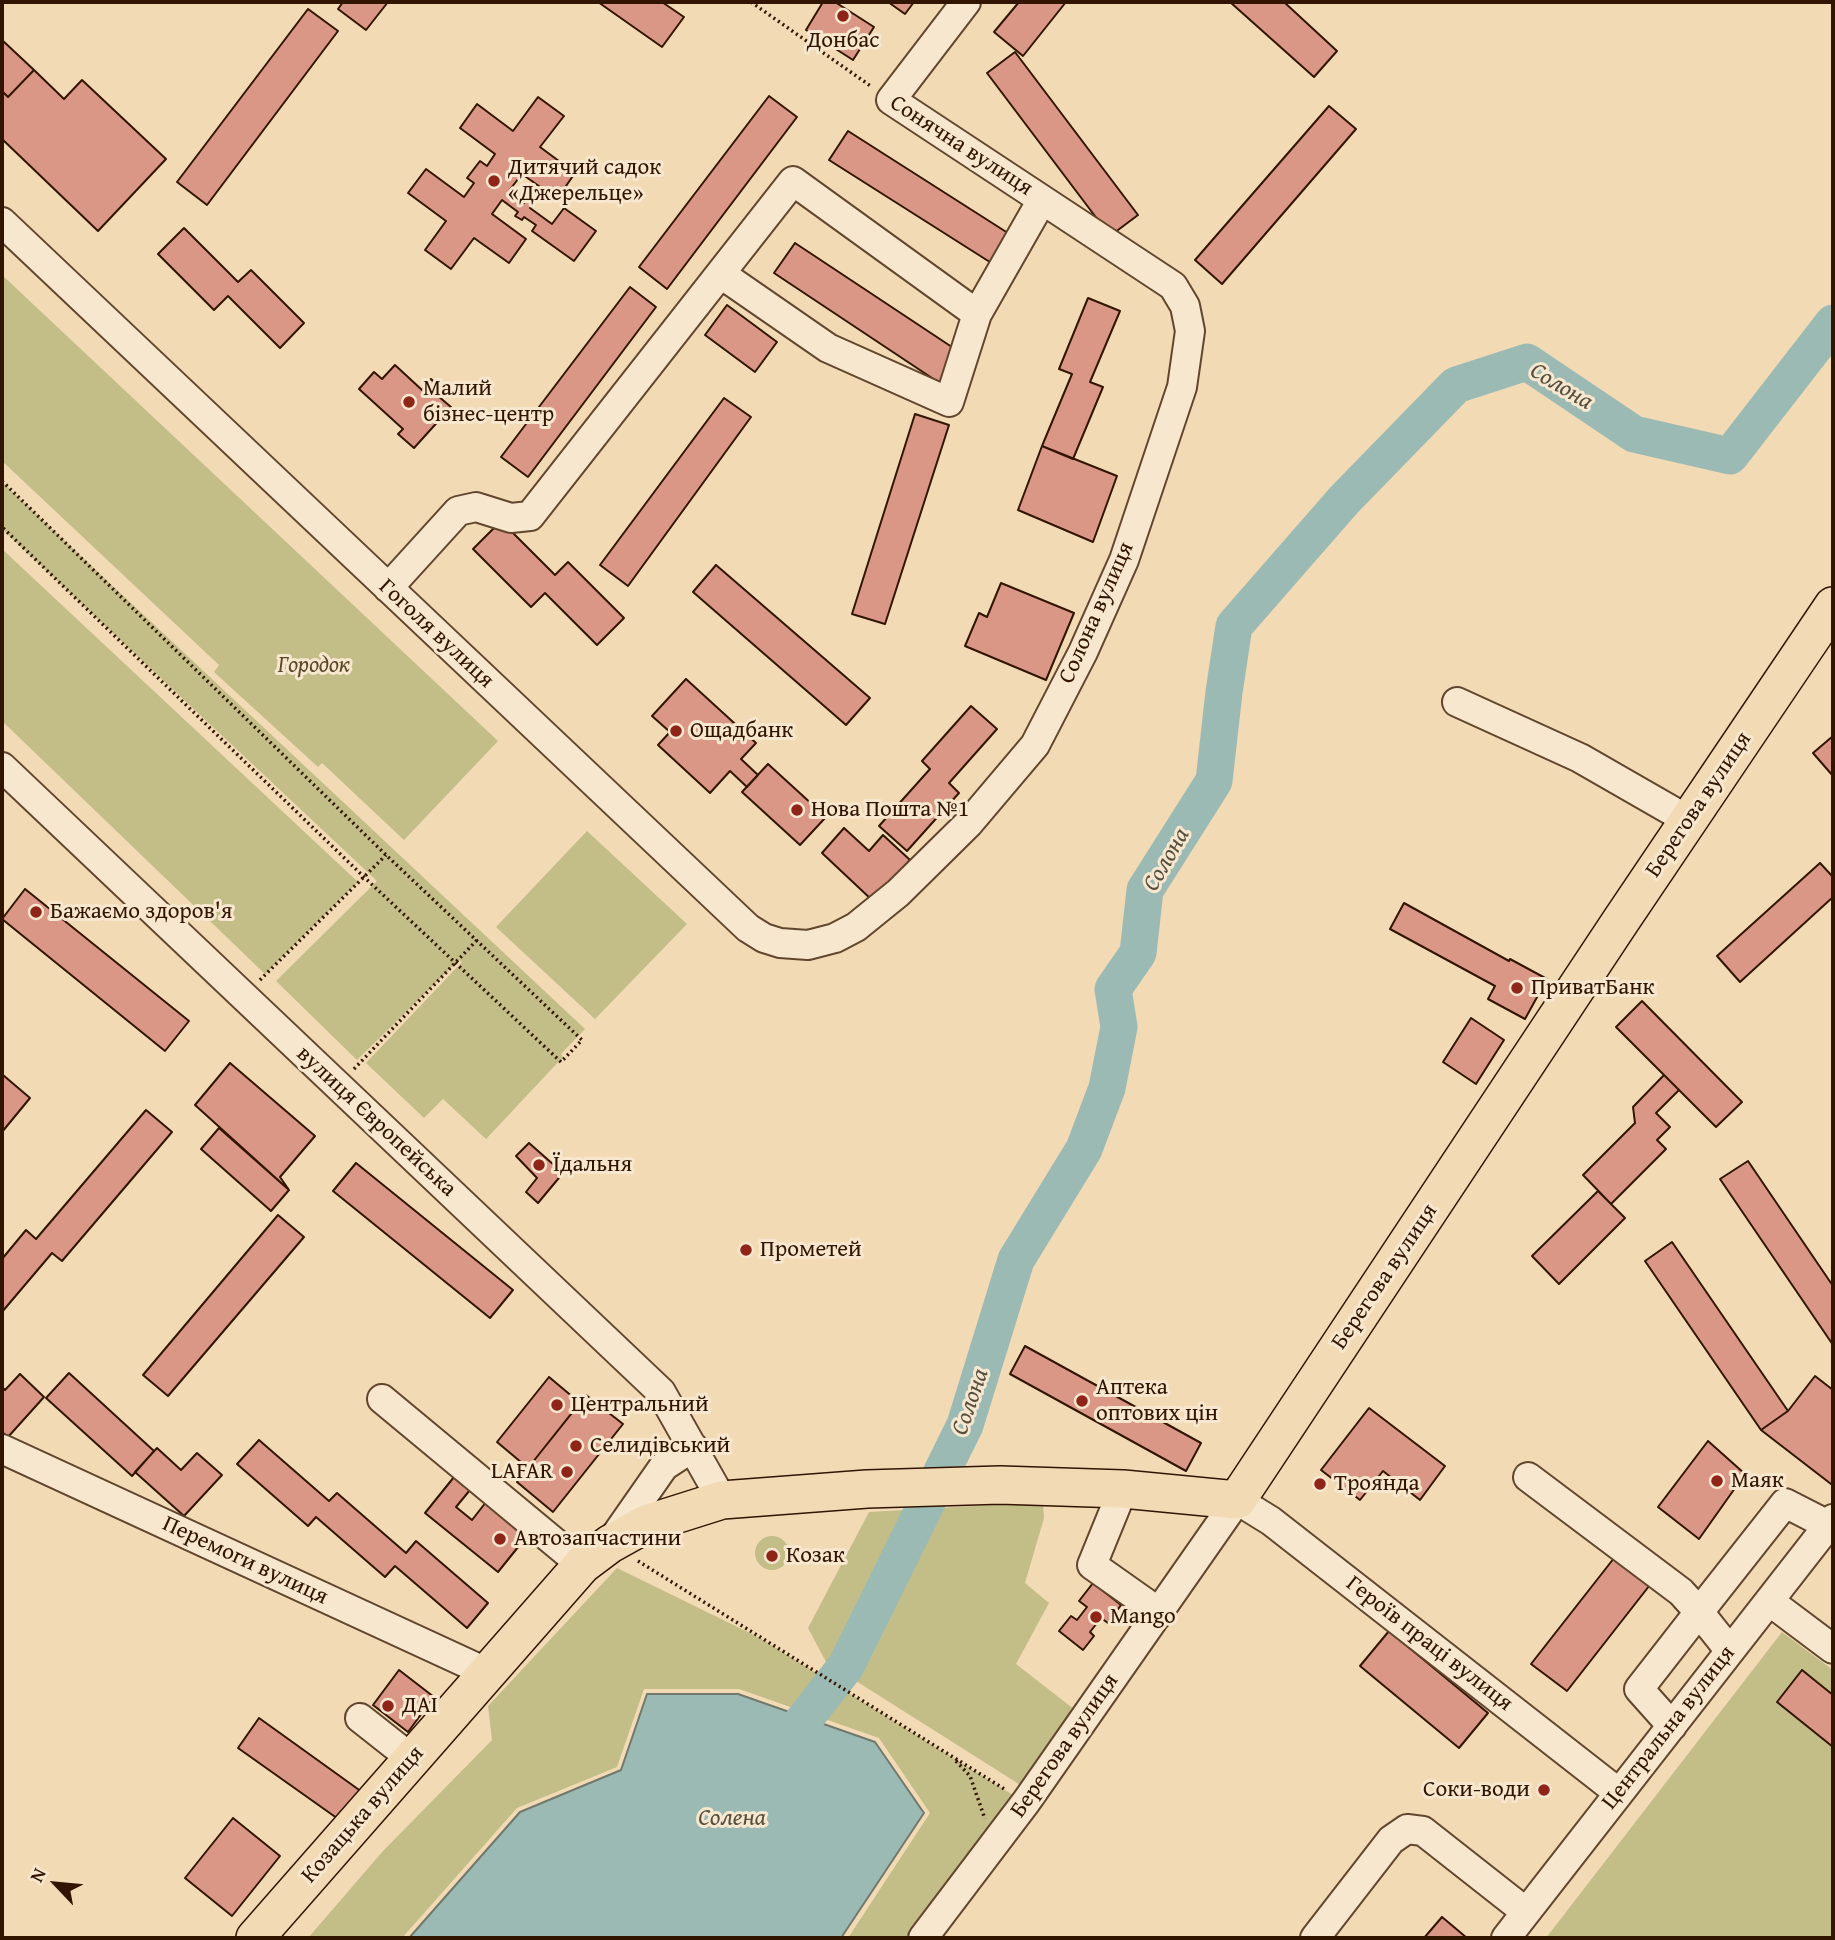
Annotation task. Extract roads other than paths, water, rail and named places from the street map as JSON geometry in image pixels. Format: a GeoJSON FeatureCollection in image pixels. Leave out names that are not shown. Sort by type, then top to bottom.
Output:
{"type":"FeatureCollection","features":[{"type":"Feature","properties":{"kind":"main road","name":"Берегова вулиця"},"geometry":{"type":"LineString","coordinates":[[1237,1500],[1833,606]]}},
{"type":"Feature","properties":{"kind":"main road","name":"Козацька вулиця"},"geometry":{"type":"LineString","coordinates":[[255,1938],[596,1554],[646,1524],[722,1500],[867,1489],[1000,1486],[1123,1489],[1237,1500]]}},
{"type":"Feature","properties":{"kind":"street","name":"Сонячна вулиця"},"geometry":{"type":"LineString","coordinates":[[966,2],[891,100],[1173,286]]}},
{"type":"Feature","properties":{"kind":"street"},"geometry":{"type":"LineString","coordinates":[[388,588],[458,511],[476,507],[511,518],[530,516],[793,181],[977,314]]}},
{"type":"Feature","properties":{"kind":"street"},"geometry":{"type":"LineString","coordinates":[[721,274],[828,348],[949,402],[977,314],[1042,200]]}},
{"type":"Feature","properties":{"kind":"street","name":"Гоголя вулиця"},"geometry":{"type":"LineString","coordinates":[[2,222],[748,928],[780,943],[808,945],[835,938],[856,927],[898,893]]}},
{"type":"Feature","properties":{"kind":"street","name":"Солона вулиця"},"geometry":{"type":"LineString","coordinates":[[898,893],[970,823],[1035,745],[1088,640],[1124,560],[1182,387],[1190,331],[1185,306],[1173,286]]}},
{"type":"Feature","properties":{"kind":"street"},"geometry":{"type":"LineString","coordinates":[[1457,702],[1580,758],[1688,820]]}},
{"type":"Feature","properties":{"kind":"street","name":"вулиця Європейська"},"geometry":{"type":"LineString","coordinates":[[2,767],[662,1392],[722,1500]]}},
{"type":"Feature","properties":{"kind":"street"},"geometry":{"type":"LineString","coordinates":[[382,1399],[596,1554],[664,1466],[693,1447]]}},
{"type":"Feature","properties":{"kind":"street","name":"Перемоги вулиця"},"geometry":{"type":"LineString","coordinates":[[2,1449],[488,1673]]}},
{"type":"Feature","properties":{"kind":"street"},"geometry":{"type":"LineString","coordinates":[[1528,1477],[1681,1592],[1730,1651]]}},
{"type":"Feature","properties":{"kind":"street"},"geometry":{"type":"LineString","coordinates":[[1123,1489],[1092,1564],[1160,1613]]}},
{"type":"Feature","properties":{"kind":"street","name":"Берегова вулиця"},"geometry":{"type":"LineString","coordinates":[[923,1938],[1026,1802],[1237,1500]]}},
{"type":"Feature","properties":{"kind":"street","name":"Героїв праці вулиця"},"geometry":{"type":"LineString","coordinates":[[1237,1500],[1271,1521],[1619,1793]]}},
{"type":"Feature","properties":{"kind":"street"},"geometry":{"type":"LineString","coordinates":[[1671,1726],[1639,1689],[1784,1503],[1831,1522]]}},
{"type":"Feature","properties":{"kind":"street","name":"Центральна вулиця"},"geometry":{"type":"LineString","coordinates":[[1506,1938],[1831,1522]]}},
{"type":"Feature","properties":{"kind":"street"},"geometry":{"type":"LineString","coordinates":[[1769,1601],[1833,1650]]}},
{"type":"Feature","properties":{"kind":"street"},"geometry":{"type":"LineString","coordinates":[[360,1718],[412,1759]]}},
{"type":"Feature","properties":{"kind":"street"},"geometry":{"type":"LineString","coordinates":[[1315,1938],[1391,1840],[1407,1829],[1423,1831],[1526,1912]]}},
{"type":"Feature","properties":{"kind":"water","name":"Солена"},"geometry":{"type":"Polygon","coordinates":[[[647,1694],[738,1694],[875,1742],[924,1813],[841,1938],[409,1938],[520,1812],[621,1770],[647,1694]]]}},
{"type":"Feature","properties":{"kind":"waterway","name":"Солона"},"geometry":{"type":"LineString","coordinates":[[775,1757],[846,1666],[965,1425],[1016,1260],[1084,1149],[1107,1088],[1119,1027],[1113,989],[1138,953],[1145,890],[1214,781],[1234,626],[1344,500],[1456,385],[1527,362],[1634,434],[1730,456],[1833,323]]}},
{"type":"Feature","properties":{"kind":"place","name":"Донбас"},"geometry":{"type":"Point","coordinates":[843,16]}},
{"type":"Feature","properties":{"kind":"place","name":"Дитячий садок «Джерельце»"},"geometry":{"type":"Point","coordinates":[494,181]}},
{"type":"Feature","properties":{"kind":"place","name":"Малий бізнес-центр"},"geometry":{"type":"Point","coordinates":[409,402]}},
{"type":"Feature","properties":{"kind":"place","name":"Ощадбанк"},"geometry":{"type":"Point","coordinates":[676,731]}},
{"type":"Feature","properties":{"kind":"place","name":"Нова Пошта №1"},"geometry":{"type":"Point","coordinates":[797,810]}},
{"type":"Feature","properties":{"kind":"place","name":"Бажаємо здоров'я"},"geometry":{"type":"Point","coordinates":[36,912]}},
{"type":"Feature","properties":{"kind":"place","name":"ПриватБанк"},"geometry":{"type":"Point","coordinates":[1517,988]}},
{"type":"Feature","properties":{"kind":"place","name":"Їдальня"},"geometry":{"type":"Point","coordinates":[539,1165]}},
{"type":"Feature","properties":{"kind":"place","name":"Прометей"},"geometry":{"type":"Point","coordinates":[746,1250]}},
{"type":"Feature","properties":{"kind":"place","name":"Аптека оптових цін"},"geometry":{"type":"Point","coordinates":[1082,1401]}},
{"type":"Feature","properties":{"kind":"place","name":"Центральний"},"geometry":{"type":"Point","coordinates":[557,1405]}},
{"type":"Feature","properties":{"kind":"place","name":"Селидівський"},"geometry":{"type":"Point","coordinates":[576,1446]}},
{"type":"Feature","properties":{"kind":"place","name":"LAFAR"},"geometry":{"type":"Point","coordinates":[567,1472]}},
{"type":"Feature","properties":{"kind":"place","name":"Маяк"},"geometry":{"type":"Point","coordinates":[1717,1481]}},
{"type":"Feature","properties":{"kind":"place","name":"Троянда"},"geometry":{"type":"Point","coordinates":[1320,1484]}},
{"type":"Feature","properties":{"kind":"place","name":"Автозапчастини"},"geometry":{"type":"Point","coordinates":[500,1539]}},
{"type":"Feature","properties":{"kind":"place","name":"Козак"},"geometry":{"type":"Point","coordinates":[772,1556]}},
{"type":"Feature","properties":{"kind":"place","name":"Mango"},"geometry":{"type":"Point","coordinates":[1096,1617]}},
{"type":"Feature","properties":{"kind":"place","name":"ДАІ"},"geometry":{"type":"Point","coordinates":[388,1706]}},
{"type":"Feature","properties":{"kind":"place","name":"Соки-води"},"geometry":{"type":"Point","coordinates":[1544,1790]}},
{"type":"Feature","properties":{"kind":"park label","name":"Городок"},"geometry":{"type":"Point","coordinates":[314,666]}}]}
